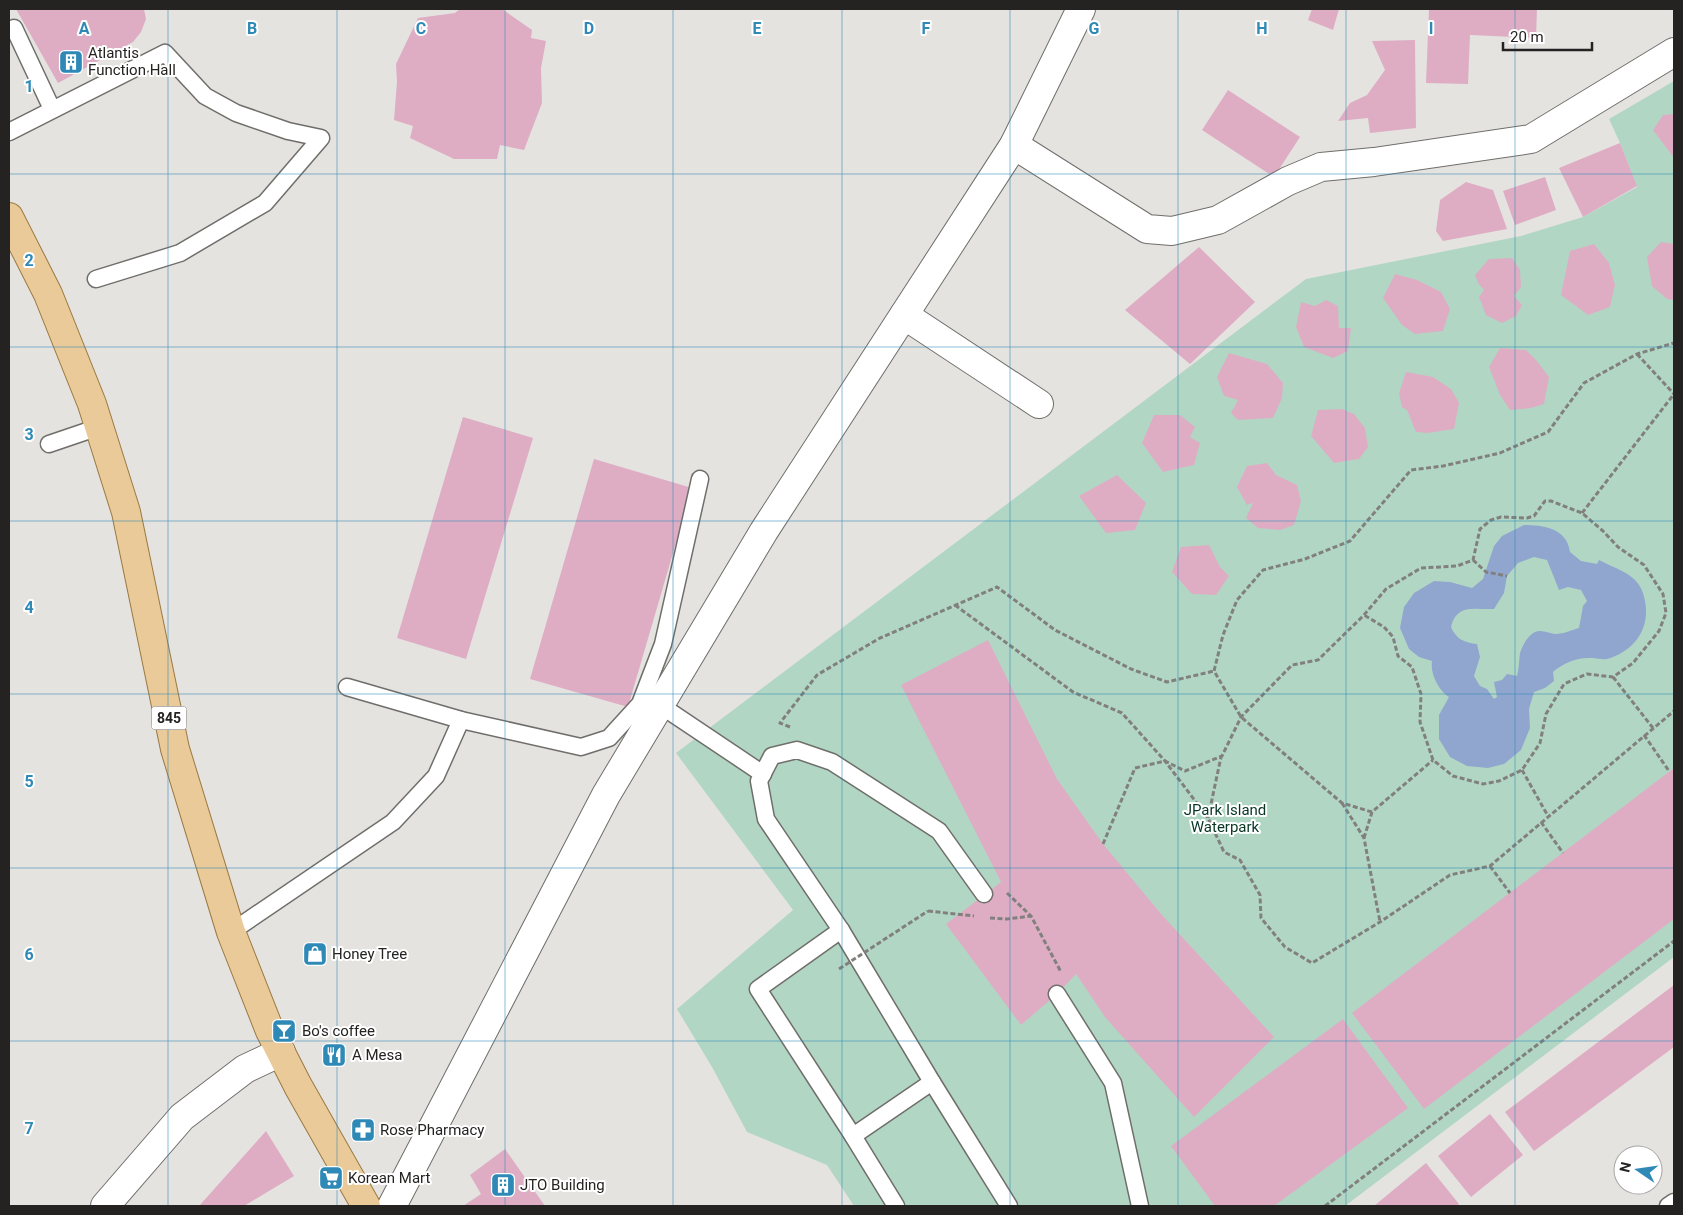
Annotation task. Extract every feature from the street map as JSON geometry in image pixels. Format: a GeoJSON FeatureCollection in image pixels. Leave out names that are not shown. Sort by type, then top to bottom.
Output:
{"type":"FeatureCollection","features":[{"type":"Feature","properties":{"kind":"main road","name":"845"},"geometry":{"type":"LineString","coordinates":[[9,217],[48,294],[92,404],[126,512],[176,749],[231,932],[270,1031],[298,1086],[366,1206]]}},
{"type":"Feature","properties":{"kind":"street"},"geometry":{"type":"LineString","coordinates":[[392,1206],[606,795],[764,531],[1014,145],[1081,9]]}},
{"type":"Feature","properties":{"kind":"street"},"geometry":{"type":"LineString","coordinates":[[1014,145],[1147,229],[1172,231],[1218,220],[1288,181],[1321,168],[1531,139],[1674,52]]}},
{"type":"Feature","properties":{"kind":"street"},"geometry":{"type":"LineString","coordinates":[[904,315],[1039,404]]}},
{"type":"Feature","properties":{"kind":"street"},"geometry":{"type":"LineString","coordinates":[[105,1206],[182,1117],[246,1070],[281,1052]]}},
{"type":"Feature","properties":{"kind":"lane"},"geometry":{"type":"LineString","coordinates":[[14,28],[52,109]]}},
{"type":"Feature","properties":{"kind":"lane"},"geometry":{"type":"LineString","coordinates":[[9,132],[166,53],[206,96],[220,104],[236,112],[288,131],[321,138],[265,203],[180,253],[96,280]]}},
{"type":"Feature","properties":{"kind":"lane"},"geometry":{"type":"LineString","coordinates":[[49,444],[99,427]]}},
{"type":"Feature","properties":{"kind":"lane"},"geometry":{"type":"LineString","coordinates":[[347,687],[461,720],[581,747],[609,738],[640,704],[663,644],[700,480]]}},
{"type":"Feature","properties":{"kind":"lane"},"geometry":{"type":"LineString","coordinates":[[660,705],[763,774]]}},
{"type":"Feature","properties":{"kind":"lane"},"geometry":{"type":"LineString","coordinates":[[231,932],[394,822],[436,776],[461,720]]}},
{"type":"Feature","properties":{"kind":"lane"},"geometry":{"type":"LineString","coordinates":[[984,894],[939,831],[832,762],[796,750],[772,756],[759,781],[766,819],[841,930],[1009,1206]]}},
{"type":"Feature","properties":{"kind":"lane"},"geometry":{"type":"LineString","coordinates":[[841,930],[758,989],[896,1206]]}},
{"type":"Feature","properties":{"kind":"lane"},"geometry":{"type":"LineString","coordinates":[[1057,994],[1113,1083],[1140,1206]]}},
{"type":"Feature","properties":{"kind":"lane"},"geometry":{"type":"LineString","coordinates":[[852,1136],[932,1082]]}},
{"type":"Feature","properties":{"kind":"lane"},"geometry":{"type":"LineString","coordinates":[[1668,1206],[1674,1202]]}},
{"type":"Feature","properties":{"kind":"path"},"geometry":{"type":"LineString","coordinates":[[1380,922],[1364,838],[1342,803],[1241,717],[1214,671],[1223,635],[1237,600],[1262,570],[1305,558],[1350,542],[1411,470],[1443,466],[1500,453],[1548,432],[1584,383],[1637,354],[1674,343]]}},
{"type":"Feature","properties":{"kind":"path"},"geometry":{"type":"LineString","coordinates":[[1582,513],[1674,394],[1637,354]]}},
{"type":"Feature","properties":{"kind":"path"},"geometry":{"type":"LineString","coordinates":[[1364,615],[1384,627],[1393,637],[1398,656],[1412,667],[1421,694],[1420,722],[1434,760],[1454,776],[1483,784],[1499,781],[1522,770],[1540,743],[1546,714],[1564,684],[1587,674],[1613,677],[1633,663],[1659,631],[1666,613],[1663,594],[1644,565],[1618,547],[1582,513],[1551,501],[1545,501],[1534,516],[1527,518],[1501,517],[1491,520],[1480,529],[1473,560]]}},
{"type":"Feature","properties":{"kind":"path"},"geometry":{"type":"LineString","coordinates":[[1473,560],[1486,572],[1507,576]]}},
{"type":"Feature","properties":{"kind":"path"},"geometry":{"type":"LineString","coordinates":[[1208,818],[1222,756],[1241,717],[1292,665],[1318,660],[1364,615],[1386,589],[1421,568],[1457,566],[1473,560]]}},
{"type":"Feature","properties":{"kind":"path"},"geometry":{"type":"LineString","coordinates":[[780,722],[817,675],[880,638],[997,587],[1055,630],[1131,669],[1167,682],[1214,671]]}},
{"type":"Feature","properties":{"kind":"path"},"geometry":{"type":"LineString","coordinates":[[955,605],[1073,692],[1122,713],[1165,761],[1208,818],[1224,852],[1240,860],[1260,895],[1261,918],[1285,947],[1312,963],[1380,922],[1450,875],[1490,866],[1674,711]]}},
{"type":"Feature","properties":{"kind":"path"},"geometry":{"type":"LineString","coordinates":[[1613,677],[1653,728]]}},
{"type":"Feature","properties":{"kind":"path"},"geometry":{"type":"LineString","coordinates":[[1644,735],[1669,771]]}},
{"type":"Feature","properties":{"kind":"path"},"geometry":{"type":"LineString","coordinates":[[1103,844],[1135,768],[1165,761],[1185,770],[1222,756]]}},
{"type":"Feature","properties":{"kind":"path"},"geometry":{"type":"LineString","coordinates":[[1364,838],[1372,812],[1434,760]]}},
{"type":"Feature","properties":{"kind":"path"},"geometry":{"type":"LineString","coordinates":[[1522,770],[1548,816]]}},
{"type":"Feature","properties":{"kind":"path"},"geometry":{"type":"LineString","coordinates":[[1342,803],[1372,812]]}},
{"type":"Feature","properties":{"kind":"path"},"geometry":{"type":"LineString","coordinates":[[1541,822],[1563,853]]}},
{"type":"Feature","properties":{"kind":"path"},"geometry":{"type":"LineString","coordinates":[[1490,866],[1510,893]]}},
{"type":"Feature","properties":{"kind":"path"},"geometry":{"type":"LineString","coordinates":[[839,969],[928,911]]}},
{"type":"Feature","properties":{"kind":"path"},"geometry":{"type":"LineString","coordinates":[[1325,1206],[1674,941]]}},
{"type":"Feature","properties":{"kind":"green space","name":"JPark Island Waterpark"},"geometry":{"type":"Polygon","coordinates":[[[1674,81],[1674,957],[1345,1206],[854,1206],[827,1165],[747,1132],[712,1067],[677,1009],[793,910],[676,753],[1306,279],[1521,236],[1583,217],[1637,187],[1609,119],[1674,81]]]}},
{"type":"Feature","properties":{"kind":"water"},"geometry":{"type":"Polygon","coordinates":[[[1524,525],[1546,527],[1559,533],[1568,544],[1570,552],[1581,561],[1597,564],[1599,560],[1624,572],[1637,582],[1644,598],[1646,618],[1636,641],[1623,652],[1607,659],[1581,658],[1566,663],[1553,672],[1554,681],[1545,688],[1534,692],[1529,709],[1530,728],[1521,750],[1504,764],[1488,768],[1467,766],[1450,757],[1439,739],[1439,715],[1449,697],[1441,690],[1436,681],[1432,671],[1432,661],[1419,657],[1409,649],[1400,628],[1404,607],[1414,593],[1434,581],[1450,582],[1472,588],[1483,579],[1494,546],[1502,536],[1524,525]],[[1534,557],[1518,563],[1507,576],[1504,593],[1494,609],[1468,609],[1462,611],[1454,619],[1451,627],[1455,635],[1469,643],[1477,644],[1480,657],[1474,676],[1480,686],[1487,689],[1494,699],[1497,697],[1494,682],[1502,680],[1507,674],[1517,676],[1520,653],[1525,642],[1533,633],[1544,631],[1559,634],[1579,628],[1583,606],[1587,601],[1581,590],[1568,587],[1559,590],[1547,560],[1534,557]]]}},
{"type":"Feature","properties":{"kind":"building","name":"Atlantis Function Hall"},"geometry":{"type":"Polygon","coordinates":[[[16,9],[144,9],[146,19],[141,32],[133,42],[58,83],[16,9]]]}},
{"type":"Feature","properties":{"kind":"building"},"geometry":{"type":"Polygon","coordinates":[[[460,9],[502,9],[532,30],[531,38],[546,41],[541,68],[542,103],[524,150],[500,145],[497,159],[454,159],[410,138],[413,126],[394,120],[397,82],[396,64],[418,18],[455,13],[460,9]]]}},
{"type":"Feature","properties":{"kind":"building"},"geometry":{"type":"Polygon","coordinates":[[[1312,9],[1339,9],[1333,30],[1308,20],[1312,9]]]}},
{"type":"Feature","properties":{"kind":"building"},"geometry":{"type":"Polygon","coordinates":[[[1429,9],[1537,9],[1536,38],[1470,35],[1468,84],[1426,83],[1429,9]]]}},
{"type":"Feature","properties":{"kind":"building"},"geometry":{"type":"Polygon","coordinates":[[[1415,40],[1416,128],[1370,133],[1368,118],[1338,121],[1350,103],[1367,95],[1385,70],[1372,41],[1415,40]]]}},
{"type":"Feature","properties":{"kind":"building"},"geometry":{"type":"Polygon","coordinates":[[[1228,90],[1300,137],[1274,177],[1202,130],[1228,90]]]}},
{"type":"Feature","properties":{"kind":"building"},"geometry":{"type":"Polygon","coordinates":[[[1674,114],[1674,158],[1653,130],[1663,115],[1674,114]]]}},
{"type":"Feature","properties":{"kind":"building"},"geometry":{"type":"Polygon","coordinates":[[[1620,143],[1637,186],[1583,217],[1559,168],[1620,143]]]}},
{"type":"Feature","properties":{"kind":"building"},"geometry":{"type":"Polygon","coordinates":[[[1545,177],[1556,210],[1515,225],[1503,191],[1545,177]]]}},
{"type":"Feature","properties":{"kind":"building"},"geometry":{"type":"Polygon","coordinates":[[[1466,182],[1493,190],[1507,229],[1443,241],[1436,231],[1440,200],[1466,182]]]}},
{"type":"Feature","properties":{"kind":"building"},"geometry":{"type":"Polygon","coordinates":[[[1661,242],[1674,244],[1674,300],[1667,299],[1652,286],[1647,257],[1661,242]]]}},
{"type":"Feature","properties":{"kind":"building"},"geometry":{"type":"Polygon","coordinates":[[[1594,244],[1609,263],[1615,285],[1610,307],[1588,315],[1561,295],[1570,251],[1594,244]]]}},
{"type":"Feature","properties":{"kind":"building"},"geometry":{"type":"Polygon","coordinates":[[[1199,247],[1255,302],[1190,364],[1125,310],[1199,247]]]}},
{"type":"Feature","properties":{"kind":"building"},"geometry":{"type":"Polygon","coordinates":[[[1512,258],[1520,270],[1521,287],[1514,296],[1522,305],[1516,316],[1502,323],[1486,315],[1479,297],[1484,290],[1478,283],[1475,275],[1489,259],[1512,258]]]}},
{"type":"Feature","properties":{"kind":"building"},"geometry":{"type":"Polygon","coordinates":[[[1395,274],[1417,280],[1441,292],[1450,309],[1443,331],[1415,334],[1402,325],[1383,298],[1395,274]]]}},
{"type":"Feature","properties":{"kind":"building"},"geometry":{"type":"Polygon","coordinates":[[[1326,300],[1338,306],[1339,328],[1351,328],[1348,351],[1333,358],[1304,347],[1296,327],[1301,302],[1315,306],[1326,300]]]}},
{"type":"Feature","properties":{"kind":"building"},"geometry":{"type":"Polygon","coordinates":[[[1500,348],[1526,350],[1536,360],[1549,377],[1544,404],[1531,408],[1510,410],[1500,395],[1489,367],[1500,348]]]}},
{"type":"Feature","properties":{"kind":"building"},"geometry":{"type":"Polygon","coordinates":[[[1229,353],[1267,364],[1283,383],[1282,398],[1273,418],[1238,420],[1231,413],[1238,400],[1224,396],[1217,377],[1229,353]]]}},
{"type":"Feature","properties":{"kind":"building"},"geometry":{"type":"Polygon","coordinates":[[[1406,372],[1433,377],[1451,389],[1459,403],[1454,429],[1427,433],[1416,432],[1407,410],[1402,407],[1399,393],[1406,372]]]}},
{"type":"Feature","properties":{"kind":"building"},"geometry":{"type":"Polygon","coordinates":[[[1342,409],[1354,414],[1365,428],[1368,447],[1359,459],[1334,463],[1311,436],[1318,410],[1342,409]]]}},
{"type":"Feature","properties":{"kind":"building"},"geometry":{"type":"Polygon","coordinates":[[[1154,415],[1180,415],[1195,427],[1190,437],[1200,443],[1194,465],[1163,472],[1142,443],[1154,415]]]}},
{"type":"Feature","properties":{"kind":"building"},"geometry":{"type":"Polygon","coordinates":[[[463,417],[533,438],[466,659],[397,638],[463,417]]]}},
{"type":"Feature","properties":{"kind":"building"},"geometry":{"type":"Polygon","coordinates":[[[594,459],[692,488],[628,707],[530,679],[594,459]]]}},
{"type":"Feature","properties":{"kind":"building"},"geometry":{"type":"Polygon","coordinates":[[[1267,463],[1276,475],[1297,485],[1301,501],[1294,525],[1280,530],[1258,528],[1246,518],[1253,503],[1247,505],[1237,487],[1247,466],[1267,463]]]}},
{"type":"Feature","properties":{"kind":"building"},"geometry":{"type":"Polygon","coordinates":[[[1117,475],[1146,503],[1135,530],[1106,533],[1079,496],[1117,475]]]}},
{"type":"Feature","properties":{"kind":"building"},"geometry":{"type":"Polygon","coordinates":[[[1209,545],[1220,567],[1229,576],[1216,595],[1192,594],[1172,572],[1181,547],[1209,545]]]}},
{"type":"Feature","properties":{"kind":"building"},"geometry":{"type":"Polygon","coordinates":[[[988,640],[1057,779],[1103,844],[1162,915],[1274,1037],[1194,1117],[1105,1017],[1076,974],[1057,994],[1021,1025],[946,924],[1001,882],[901,685],[988,640]]]}},
{"type":"Feature","properties":{"kind":"building"},"geometry":{"type":"Polygon","coordinates":[[[1674,768],[1674,919],[1424,1109],[1352,1013],[1674,768]]]}},
{"type":"Feature","properties":{"kind":"building"},"geometry":{"type":"Polygon","coordinates":[[[1674,985],[1674,1047],[1534,1151],[1505,1112],[1674,985]]]}},
{"type":"Feature","properties":{"kind":"building"},"geometry":{"type":"Polygon","coordinates":[[[1343,1019],[1408,1108],[1274,1206],[1215,1206],[1171,1146],[1343,1019]]]}},
{"type":"Feature","properties":{"kind":"building"},"geometry":{"type":"Polygon","coordinates":[[[1490,1114],[1523,1155],[1471,1197],[1438,1156],[1490,1114]]]}},
{"type":"Feature","properties":{"kind":"building"},"geometry":{"type":"Polygon","coordinates":[[[266,1131],[294,1176],[244,1206],[199,1206],[266,1131]]]}},
{"type":"Feature","properties":{"kind":"building","name":"JTO Building"},"geometry":{"type":"Polygon","coordinates":[[[505,1149],[545,1206],[463,1206],[481,1194],[470,1175],[505,1149]]]}},
{"type":"Feature","properties":{"kind":"building"},"geometry":{"type":"Polygon","coordinates":[[[1426,1163],[1459,1204],[1456,1206],[1374,1206],[1426,1163]]]}},
{"type":"Feature","properties":{"kind":"place","name":"Atlantis Function Hall"},"geometry":{"type":"Point","coordinates":[71,62]}},
{"type":"Feature","properties":{"kind":"place","name":"Honey Tree"},"geometry":{"type":"Point","coordinates":[315,954]}},
{"type":"Feature","properties":{"kind":"place","name":"Bo's coffee"},"geometry":{"type":"Point","coordinates":[284,1031]}},
{"type":"Feature","properties":{"kind":"place","name":"A Mesa"},"geometry":{"type":"Point","coordinates":[334,1055]}},
{"type":"Feature","properties":{"kind":"place","name":"Rose Pharmacy"},"geometry":{"type":"Point","coordinates":[363,1130]}},
{"type":"Feature","properties":{"kind":"place","name":"Korean Mart"},"geometry":{"type":"Point","coordinates":[331,1178]}},
{"type":"Feature","properties":{"kind":"place","name":"JTO Building"},"geometry":{"type":"Point","coordinates":[503,1185]}}]}
